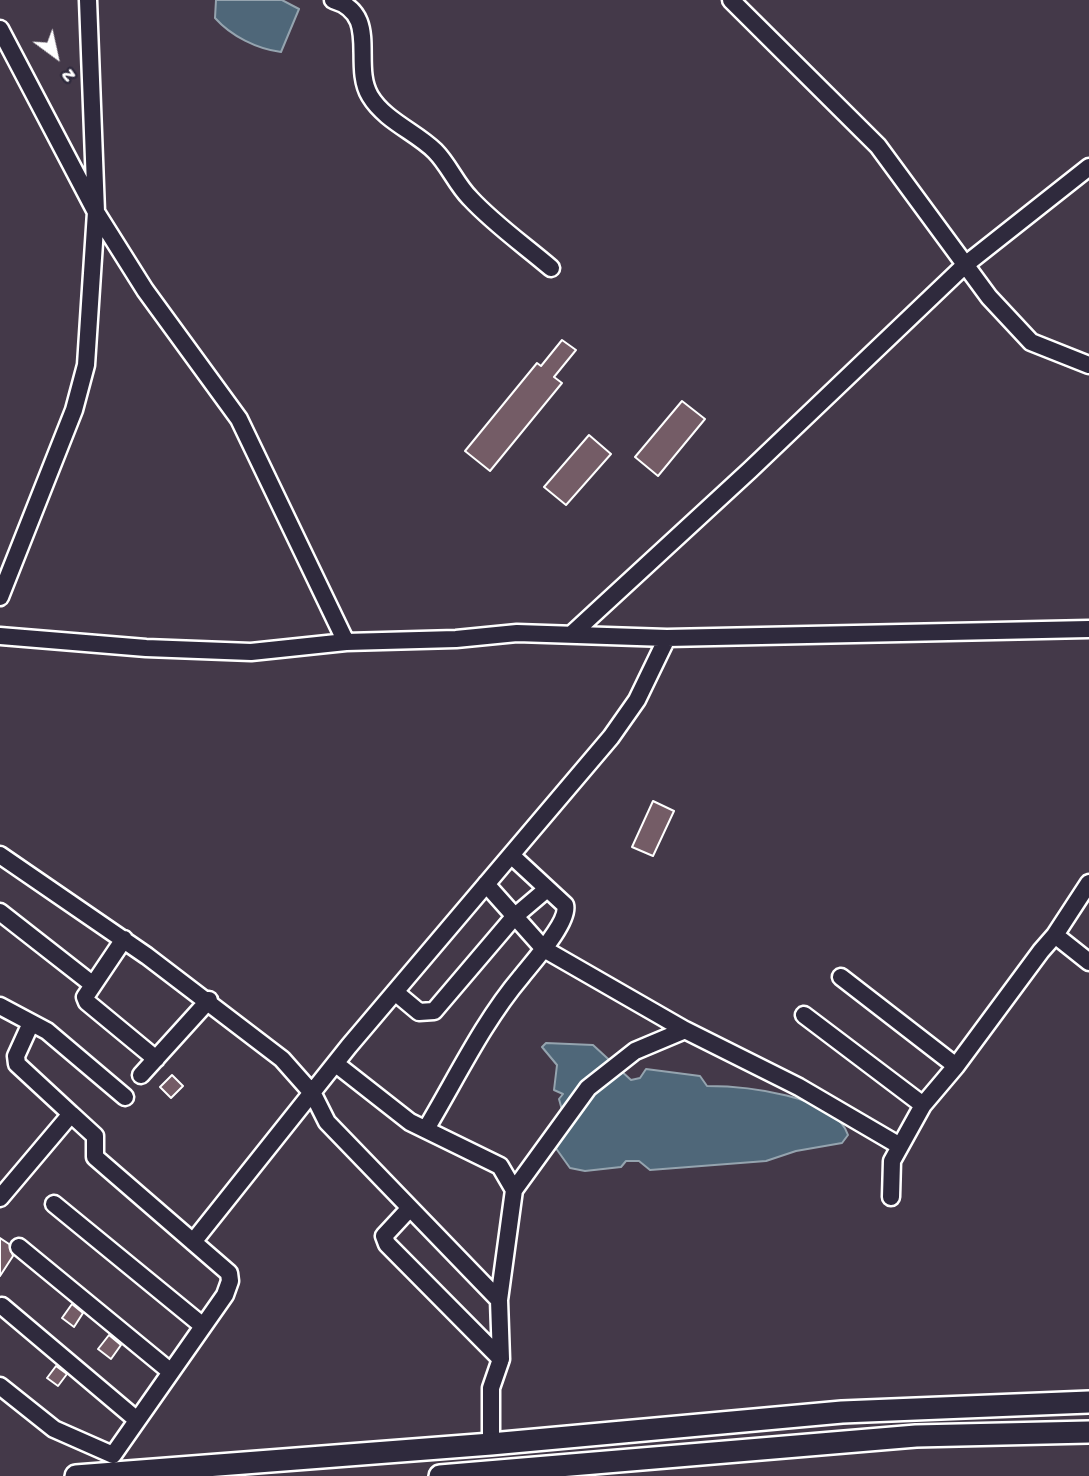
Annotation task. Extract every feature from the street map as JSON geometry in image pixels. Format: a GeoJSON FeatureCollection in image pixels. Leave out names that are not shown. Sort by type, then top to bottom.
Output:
{"type":"FeatureCollection","features":[{"type":"Feature","properties":{"kind":"main road"},"geometry":{"type":"LineString","coordinates":[[76,1476],[491,1444],[842,1412],[1089,1402]]}},
{"type":"Feature","properties":{"kind":"main road"},"geometry":{"type":"LineString","coordinates":[[440,1476],[916,1436],[1089,1432]]}},
{"type":"Feature","properties":{"kind":"street"},"geometry":{"type":"LineString","coordinates":[[0,597],[74,410],[86,365],[96,212],[88,0]]}},
{"type":"Feature","properties":{"kind":"street"},"geometry":{"type":"LineString","coordinates":[[333,0],[351,8],[359,18],[363,31],[366,85],[371,97],[395,121],[433,149],[469,198],[551,268]]}},
{"type":"Feature","properties":{"kind":"street"},"geometry":{"type":"LineString","coordinates":[[731,0],[878,146],[989,297],[1031,342],[1089,365]]}},
{"type":"Feature","properties":{"kind":"street"},"geometry":{"type":"LineString","coordinates":[[0,29],[96,212],[145,289],[239,419],[346,642]]}},
{"type":"Feature","properties":{"kind":"street"},"geometry":{"type":"LineString","coordinates":[[573,633],[965,265],[1089,167]]}},
{"type":"Feature","properties":{"kind":"street"},"geometry":{"type":"LineString","coordinates":[[0,636],[146,648],[251,652],[346,642],[573,633],[667,638],[941,635],[1089,629]]}},
{"type":"Feature","properties":{"kind":"street"},"geometry":{"type":"LineString","coordinates":[[193,1242],[395,992],[611,737],[637,700],[667,638]]}},
{"type":"Feature","properties":{"kind":"street"},"geometry":{"type":"LineString","coordinates":[[0,855],[209,1000],[282,1059],[313,1094],[327,1122],[499,1300]]}},
{"type":"Feature","properties":{"kind":"street"},"geometry":{"type":"LineString","coordinates":[[426,1129],[509,991],[544,949],[567,909],[511,855]]}},
{"type":"Feature","properties":{"kind":"street"},"geometry":{"type":"LineString","coordinates":[[891,1197],[892,1161],[923,1105],[956,1066],[1055,935],[1089,883]]}},
{"type":"Feature","properties":{"kind":"street"},"geometry":{"type":"LineString","coordinates":[[486,884],[544,949],[685,1030],[799,1087],[900,1146]]}},
{"type":"Feature","properties":{"kind":"street"},"geometry":{"type":"LineString","coordinates":[[395,992],[419,1012],[434,1011],[514,917],[547,889]]}},
{"type":"Feature","properties":{"kind":"street"},"geometry":{"type":"LineString","coordinates":[[0,912],[92,984]]}},
{"type":"Feature","properties":{"kind":"street"},"geometry":{"type":"LineString","coordinates":[[1055,935],[1089,962]]}},
{"type":"Feature","properties":{"kind":"street"},"geometry":{"type":"LineString","coordinates":[[124,939],[87,991],[87,1003],[156,1059]]}},
{"type":"Feature","properties":{"kind":"street"},"geometry":{"type":"LineString","coordinates":[[841,977],[956,1066]]}},
{"type":"Feature","properties":{"kind":"street"},"geometry":{"type":"LineString","coordinates":[[141,1074],[209,1000]]}},
{"type":"Feature","properties":{"kind":"street"},"geometry":{"type":"LineString","coordinates":[[0,1006],[47,1031],[125,1097]]}},
{"type":"Feature","properties":{"kind":"street"},"geometry":{"type":"LineString","coordinates":[[804,1015],[923,1105]]}},
{"type":"Feature","properties":{"kind":"street"},"geometry":{"type":"LineString","coordinates":[[0,1386],[54,1429],[113,1455],[225,1295],[230,1281],[229,1273],[95,1157],[95,1136],[17,1064],[16,1056],[31,1023]]}},
{"type":"Feature","properties":{"kind":"street"},"geometry":{"type":"LineString","coordinates":[[491,1444],[491,1388],[501,1359],[499,1300],[514,1190],[588,1088],[635,1051],[685,1030]]}},
{"type":"Feature","properties":{"kind":"street"},"geometry":{"type":"LineString","coordinates":[[336,1064],[410,1122],[500,1166],[514,1190]]}},
{"type":"Feature","properties":{"kind":"street"},"geometry":{"type":"LineString","coordinates":[[2,1192],[71,1114]]}},
{"type":"Feature","properties":{"kind":"street"},"geometry":{"type":"LineString","coordinates":[[54,1204],[203,1326]]}},
{"type":"Feature","properties":{"kind":"street"},"geometry":{"type":"LineString","coordinates":[[410,1208],[384,1236],[387,1244],[501,1359]]}},
{"type":"Feature","properties":{"kind":"street"},"geometry":{"type":"LineString","coordinates":[[19,1247],[171,1372]]}},
{"type":"Feature","properties":{"kind":"street"},"geometry":{"type":"LineString","coordinates":[[2,1306],[137,1420]]}},
{"type":"Feature","properties":{"kind":"water"},"geometry":{"type":"Polygon","coordinates":[[[216,0],[282,0],[299,9],[281,52],[254,45],[229,30],[215,18],[216,0]]]}},
{"type":"Feature","properties":{"kind":"water"},"geometry":{"type":"Polygon","coordinates":[[[546,1043],[593,1045],[631,1080],[640,1078],[646,1069],[700,1076],[707,1086],[786,1095],[826,1110],[840,1121],[848,1135],[842,1143],[796,1151],[766,1161],[650,1170],[639,1161],[626,1161],[621,1167],[585,1171],[570,1168],[555,1147],[562,1110],[559,1099],[563,1094],[554,1090],[557,1065],[542,1047],[546,1043]]]}},
{"type":"Feature","properties":{"kind":"building"},"geometry":{"type":"Polygon","coordinates":[[[562,340],[576,350],[554,377],[562,383],[490,471],[465,451],[537,363],[541,366],[562,340]]]}},
{"type":"Feature","properties":{"kind":"building"},"geometry":{"type":"Polygon","coordinates":[[[682,401],[705,419],[658,476],[635,457],[682,401]]]}},
{"type":"Feature","properties":{"kind":"building"},"geometry":{"type":"Polygon","coordinates":[[[589,435],[611,454],[566,505],[544,487],[589,435]]]}},
{"type":"Feature","properties":{"kind":"building"},"geometry":{"type":"Polygon","coordinates":[[[653,801],[674,811],[653,856],[632,847],[653,801]]]}},
{"type":"Feature","properties":{"kind":"building"},"geometry":{"type":"Polygon","coordinates":[[[172,1075],[183,1086],[171,1098],[160,1087],[172,1075]]]}},
{"type":"Feature","properties":{"kind":"building"},"geometry":{"type":"Polygon","coordinates":[[[0,1238],[9,1244],[13,1256],[0,1276],[0,1238]]]}},
{"type":"Feature","properties":{"kind":"building"},"geometry":{"type":"Polygon","coordinates":[[[72,1304],[83,1313],[74,1327],[62,1318],[72,1304]]]}},
{"type":"Feature","properties":{"kind":"building"},"geometry":{"type":"Polygon","coordinates":[[[109,1335],[121,1345],[111,1359],[98,1349],[109,1335]]]}},
{"type":"Feature","properties":{"kind":"building"},"geometry":{"type":"Polygon","coordinates":[[[56,1366],[67,1374],[58,1386],[47,1378],[56,1366]]]}}]}
